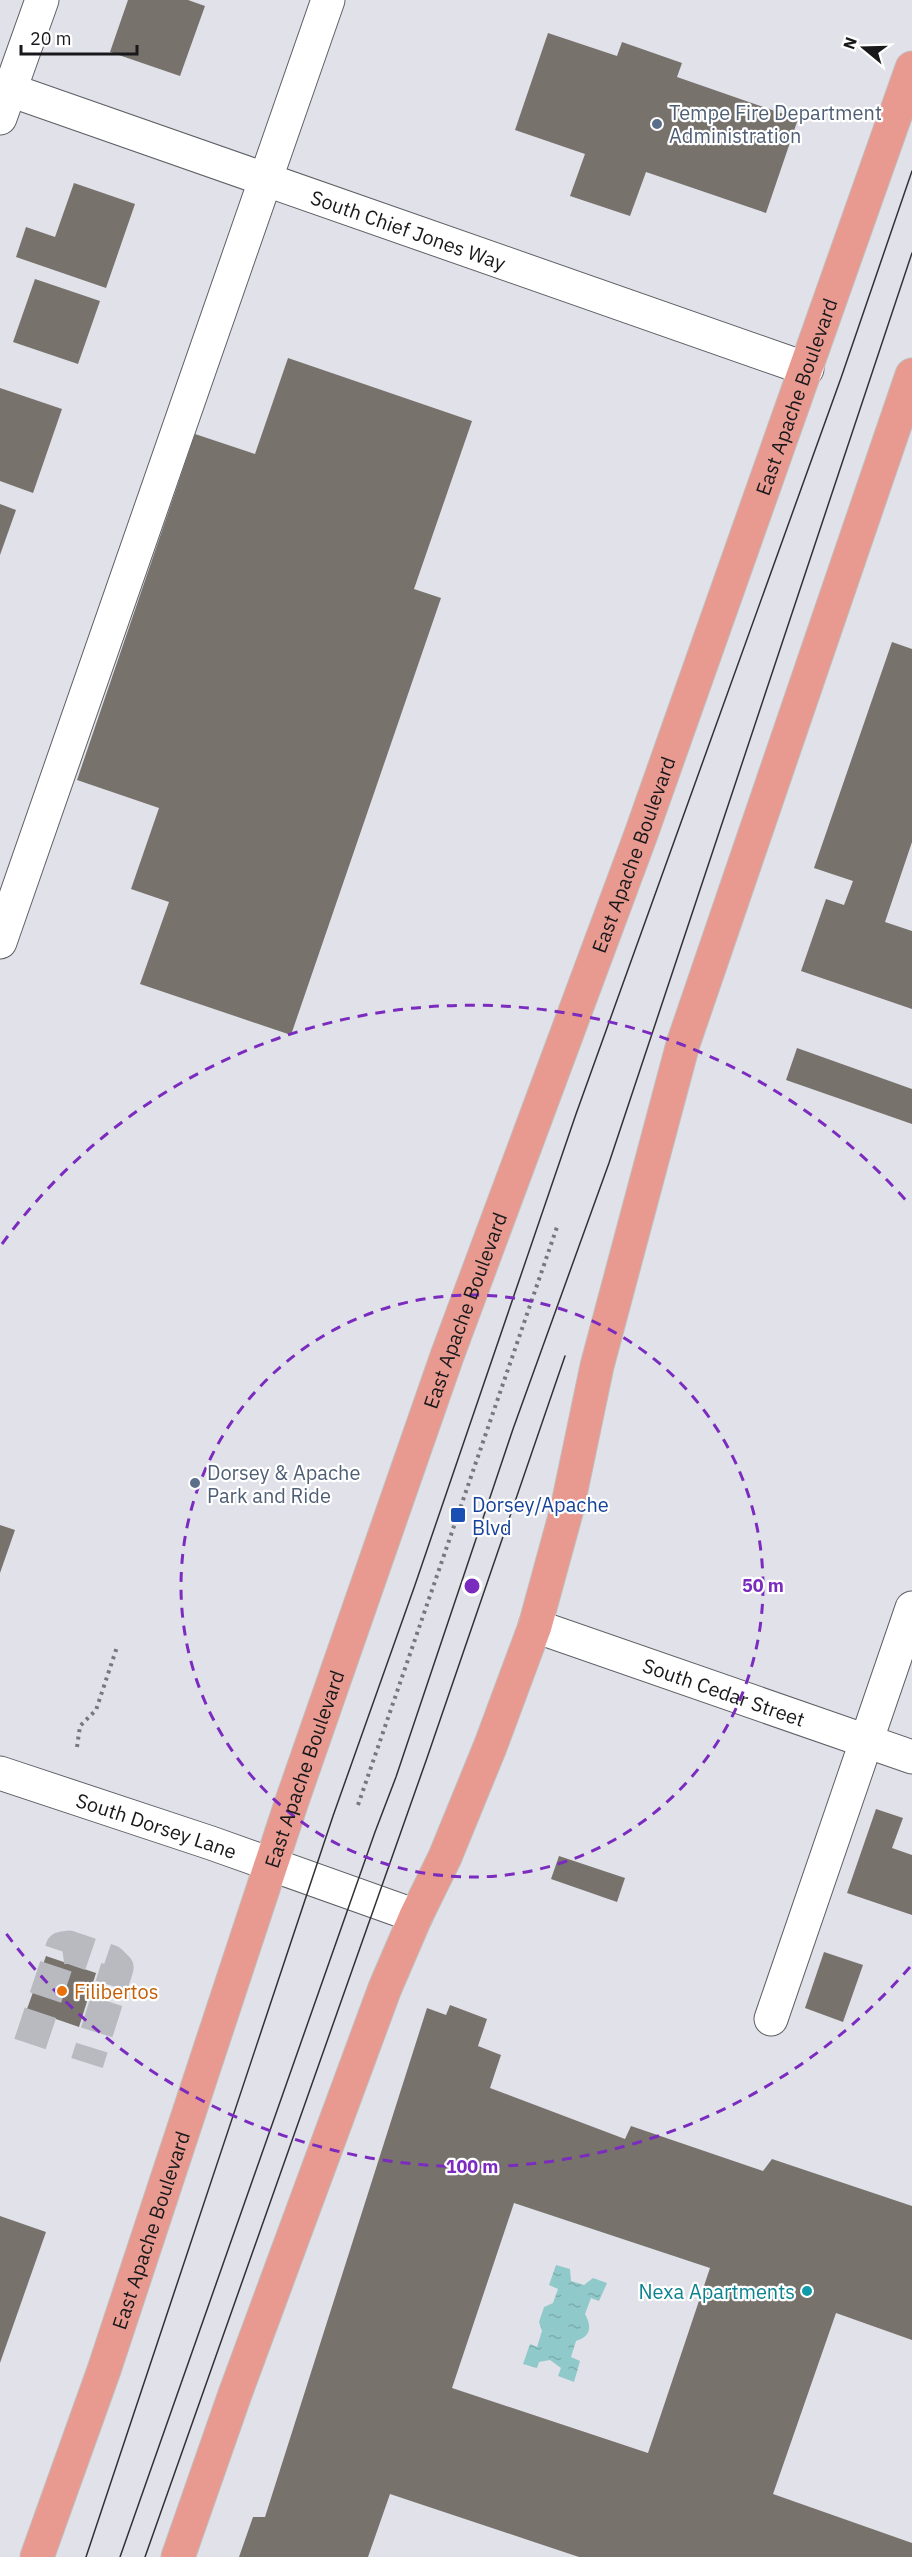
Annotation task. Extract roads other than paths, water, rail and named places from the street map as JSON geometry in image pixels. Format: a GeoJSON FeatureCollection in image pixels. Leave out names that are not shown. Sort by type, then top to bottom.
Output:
{"type":"FeatureCollection","features":[{"type":"Feature","properties":{"kind":"main road","name":"East Apache Boulevard"},"geometry":{"type":"LineString","coordinates":[[37,2557],[157,2216],[272,1865],[447,1356],[601,945],[912,68]]}},
{"type":"Feature","properties":{"kind":"main road"},"geometry":{"type":"LineString","coordinates":[[178,2557],[235,2394],[385,1988],[463,1813],[535,1626],[567,1509],[597,1366],[683,1044],[912,375]]}},
{"type":"Feature","properties":{"kind":"street"},"geometry":{"type":"LineString","coordinates":[[5,104],[42,0]]}},
{"type":"Feature","properties":{"kind":"street"},"geometry":{"type":"LineString","coordinates":[[0,942],[328,0]]}},
{"type":"Feature","properties":{"kind":"street","name":"South Chief Jones Way"},"geometry":{"type":"LineString","coordinates":[[5,104],[266,180],[807,369]]}},
{"type":"Feature","properties":{"kind":"street"},"geometry":{"type":"LineString","coordinates":[[771,2019],[912,1608]]}},
{"type":"Feature","properties":{"kind":"street","name":"South Cedar Street"},"geometry":{"type":"LineString","coordinates":[[535,1626],[912,1758]]}},
{"type":"Feature","properties":{"kind":"street","name":"South Dorsey Lane"},"geometry":{"type":"LineString","coordinates":[[0,1773],[416,1916]]}},
{"type":"Feature","properties":{"kind":"water"},"geometry":{"type":"Polygon","coordinates":[[[556,2265],[570,2269],[571,2281],[584,2285],[593,2278],[607,2283],[599,2301],[591,2298],[585,2314],[589,2330],[585,2336],[576,2341],[571,2357],[580,2361],[574,2382],[558,2376],[561,2368],[550,2360],[539,2362],[537,2368],[523,2364],[530,2344],[537,2347],[542,2331],[539,2322],[544,2307],[553,2303],[558,2289],[549,2285],[556,2265]]]}},
{"type":"Feature","properties":{"kind":"tunnel"},"geometry":{"type":"LineString","coordinates":[[30,2044],[62,1948],[69,1947],[110,1961],[117,1968],[87,2063]]}},
{"type":"Feature","properties":{"kind":"tram line"},"geometry":{"type":"LineString","coordinates":[[86,2557],[333,1816],[415,1585],[576,1114],[841,378],[912,171]]}},
{"type":"Feature","properties":{"kind":"tram line"},"geometry":{"type":"LineString","coordinates":[[120,2557],[396,1777],[513,1429],[609,1163],[912,253]]}},
{"type":"Feature","properties":{"kind":"tram line"},"geometry":{"type":"LineString","coordinates":[[145,2557],[427,1758],[565,1356]]}},
{"type":"Feature","properties":{"kind":"place","name":"Tempe Fire Department Administration"},"geometry":{"type":"Point","coordinates":[657,124]}},
{"type":"Feature","properties":{"kind":"place","name":"Dorsey & Apache Park and Ride"},"geometry":{"type":"Point","coordinates":[195,1483]}},
{"type":"Feature","properties":{"kind":"place","name":"Dorsey/Apache Blvd"},"geometry":{"type":"Point","coordinates":[458,1515]}},
{"type":"Feature","properties":{"kind":"place","name":"Filibertos"},"geometry":{"type":"Point","coordinates":[62,1991]}},
{"type":"Feature","properties":{"kind":"place","name":"Nexa Apartments"},"geometry":{"type":"Point","coordinates":[807,2291]}}]}
